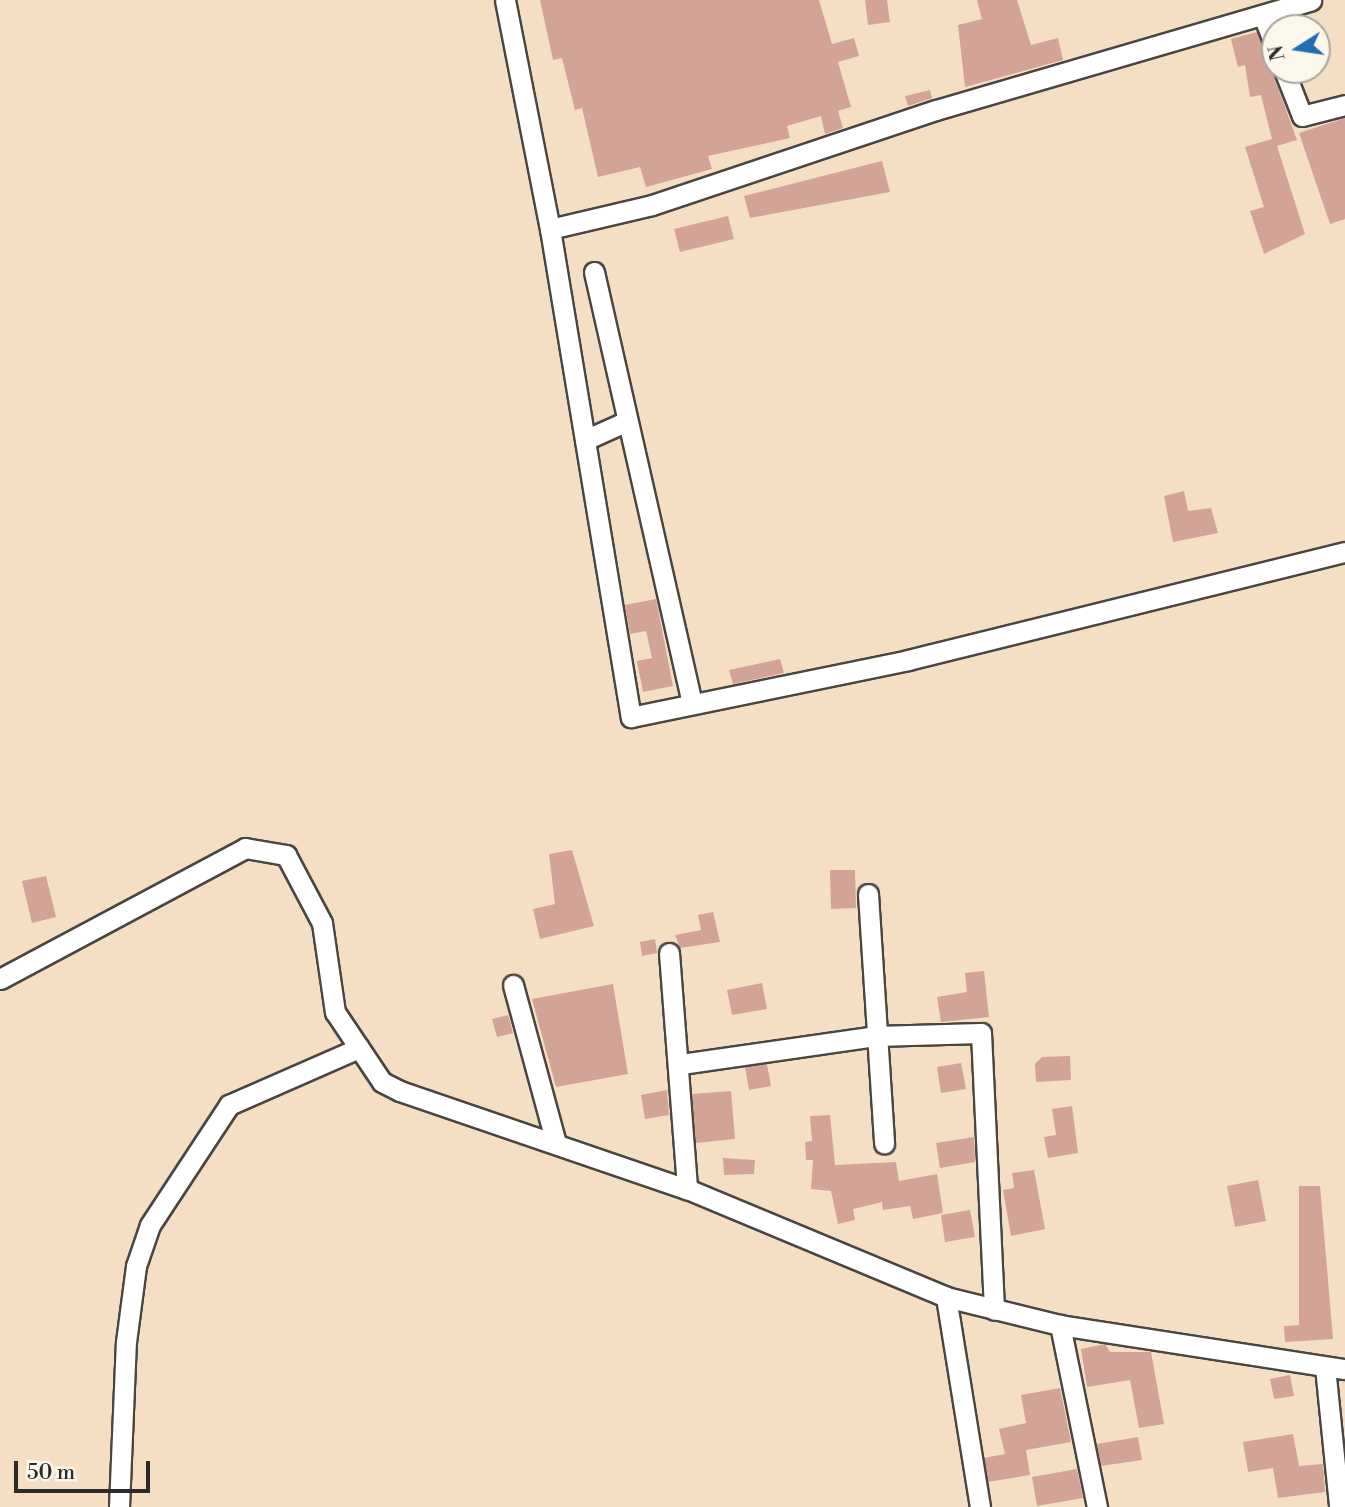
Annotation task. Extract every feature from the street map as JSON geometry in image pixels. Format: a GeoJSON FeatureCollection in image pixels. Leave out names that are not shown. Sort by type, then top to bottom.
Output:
{"type":"FeatureCollection","features":[{"type":"Feature","properties":{"kind":"street"},"geometry":{"type":"LineString","coordinates":[[505,0],[550,229],[631,716],[908,660],[1345,552]]}},
{"type":"Feature","properties":{"kind":"street"},"geometry":{"type":"LineString","coordinates":[[1266,14],[1311,0]]}},
{"type":"Feature","properties":{"kind":"street"},"geometry":{"type":"LineString","coordinates":[[550,229],[652,205],[936,110],[1261,16]]}},
{"type":"Feature","properties":{"kind":"street"},"geometry":{"type":"LineString","coordinates":[[1289,84],[1301,116],[1345,106]]}},
{"type":"Feature","properties":{"kind":"street"},"geometry":{"type":"LineString","coordinates":[[594,272],[692,704]]}},
{"type":"Feature","properties":{"kind":"street"},"geometry":{"type":"LineString","coordinates":[[585,440],[627,421]]}},
{"type":"Feature","properties":{"kind":"street"},"geometry":{"type":"LineString","coordinates":[[0,979],[245,848],[286,855],[323,923],[335,1012],[382,1082],[400,1091],[687,1189],[946,1297],[1060,1325],[1345,1369]]}},
{"type":"Feature","properties":{"kind":"street"},"geometry":{"type":"LineString","coordinates":[[869,894],[875,1037],[884,1143]]}},
{"type":"Feature","properties":{"kind":"street"},"geometry":{"type":"LineString","coordinates":[[669,953],[681,1063],[687,1189]]}},
{"type":"Feature","properties":{"kind":"street"},"geometry":{"type":"LineString","coordinates":[[513,985],[556,1143]]}},
{"type":"Feature","properties":{"kind":"street"},"geometry":{"type":"LineString","coordinates":[[681,1063],[875,1037],[981,1033],[994,1310]]}},
{"type":"Feature","properties":{"kind":"street"},"geometry":{"type":"LineString","coordinates":[[119,1507],[126,1342],[136,1266],[150,1225],[229,1105],[359,1048]]}},
{"type":"Feature","properties":{"kind":"street"},"geometry":{"type":"LineString","coordinates":[[946,1297],[980,1507]]}},
{"type":"Feature","properties":{"kind":"street"},"geometry":{"type":"LineString","coordinates":[[1060,1325],[1097,1507]]}},
{"type":"Feature","properties":{"kind":"street"},"geometry":{"type":"LineString","coordinates":[[1325,1367],[1339,1504],[1345,1503]]}},
{"type":"Feature","properties":{"kind":"building"},"geometry":{"type":"Polygon","coordinates":[[[540,0],[819,0],[832,44],[854,38],[859,56],[838,62],[851,107],[838,111],[843,128],[825,134],[821,116],[787,126],[790,138],[708,156],[712,169],[646,187],[640,167],[598,177],[582,108],[575,110],[562,58],[553,60],[540,0]]]}},
{"type":"Feature","properties":{"kind":"building"},"geometry":{"type":"Polygon","coordinates":[[[865,0],[887,0],[890,22],[868,25],[865,0]]]}},
{"type":"Feature","properties":{"kind":"building"},"geometry":{"type":"Polygon","coordinates":[[[977,0],[1017,0],[1031,45],[1058,38],[1063,60],[965,87],[958,25],[982,19],[977,0]]]}},
{"type":"Feature","properties":{"kind":"building"},"geometry":{"type":"Polygon","coordinates":[[[1257,32],[1261,39],[1261,84],[1277,84],[1297,140],[1277,146],[1305,234],[1264,254],[1250,211],[1264,207],[1245,147],[1272,139],[1261,95],[1250,97],[1245,65],[1238,67],[1231,39],[1257,32]]]}},
{"type":"Feature","properties":{"kind":"building"},"geometry":{"type":"Polygon","coordinates":[[[930,90],[932,98],[908,106],[905,96],[930,90]]]}},
{"type":"Feature","properties":{"kind":"building"},"geometry":{"type":"Polygon","coordinates":[[[1345,118],[1345,219],[1330,224],[1299,133],[1345,118]]]}},
{"type":"Feature","properties":{"kind":"building"},"geometry":{"type":"Polygon","coordinates":[[[882,161],[890,192],[750,218],[744,196],[882,161]]]}},
{"type":"Feature","properties":{"kind":"building"},"geometry":{"type":"Polygon","coordinates":[[[728,216],[734,239],[680,252],[674,229],[728,216]]]}},
{"type":"Feature","properties":{"kind":"building"},"geometry":{"type":"Polygon","coordinates":[[[1184,491],[1188,511],[1211,508],[1218,533],[1173,542],[1164,496],[1184,491]]]}},
{"type":"Feature","properties":{"kind":"building"},"geometry":{"type":"Polygon","coordinates":[[[656,599],[673,686],[643,692],[637,661],[652,658],[646,631],[630,634],[625,605],[656,599]]]}},
{"type":"Feature","properties":{"kind":"building"},"geometry":{"type":"Polygon","coordinates":[[[780,659],[784,673],[733,684],[729,670],[780,659]]]}},
{"type":"Feature","properties":{"kind":"building"},"geometry":{"type":"Polygon","coordinates":[[[572,850],[594,926],[540,939],[533,909],[555,904],[549,854],[572,850]]]}},
{"type":"Feature","properties":{"kind":"building"},"geometry":{"type":"Polygon","coordinates":[[[830,870],[855,870],[856,908],[831,909],[830,870]]]}},
{"type":"Feature","properties":{"kind":"building"},"geometry":{"type":"Polygon","coordinates":[[[46,876],[56,917],[32,923],[22,881],[46,876]]]}},
{"type":"Feature","properties":{"kind":"building"},"geometry":{"type":"Polygon","coordinates":[[[713,912],[720,942],[680,948],[675,935],[701,930],[698,915],[713,912]]]}},
{"type":"Feature","properties":{"kind":"building"},"geometry":{"type":"Polygon","coordinates":[[[655,939],[657,953],[642,956],[640,942],[655,939]]]}},
{"type":"Feature","properties":{"kind":"building"},"geometry":{"type":"Polygon","coordinates":[[[984,971],[989,1017],[941,1022],[937,997],[967,992],[965,973],[984,971]]]}},
{"type":"Feature","properties":{"kind":"building"},"geometry":{"type":"Polygon","coordinates":[[[762,983],[767,1009],[732,1015],[727,990],[762,983]]]}},
{"type":"Feature","properties":{"kind":"building"},"geometry":{"type":"Polygon","coordinates":[[[613,984],[628,1074],[556,1087],[532,999],[613,984]]]}},
{"type":"Feature","properties":{"kind":"building"},"geometry":{"type":"Polygon","coordinates":[[[508,1015],[513,1033],[497,1037],[492,1019],[508,1015]]]}},
{"type":"Feature","properties":{"kind":"building"},"geometry":{"type":"Polygon","coordinates":[[[1070,1056],[1071,1080],[1036,1082],[1035,1064],[1042,1057],[1070,1056]]]}},
{"type":"Feature","properties":{"kind":"building"},"geometry":{"type":"Polygon","coordinates":[[[961,1063],[966,1089],[941,1093],[937,1067],[961,1063]]]}},
{"type":"Feature","properties":{"kind":"building"},"geometry":{"type":"Polygon","coordinates":[[[767,1064],[771,1086],[749,1090],[745,1067],[767,1064]]]}},
{"type":"Feature","properties":{"kind":"building"},"geometry":{"type":"Polygon","coordinates":[[[667,1090],[669,1115],[645,1119],[641,1095],[667,1090]]]}},
{"type":"Feature","properties":{"kind":"building"},"geometry":{"type":"Polygon","coordinates":[[[731,1091],[735,1139],[696,1143],[692,1094],[731,1091]]]}},
{"type":"Feature","properties":{"kind":"building"},"geometry":{"type":"Polygon","coordinates":[[[1072,1106],[1078,1153],[1048,1158],[1044,1137],[1056,1135],[1052,1109],[1072,1106]]]}},
{"type":"Feature","properties":{"kind":"building"},"geometry":{"type":"Polygon","coordinates":[[[830,1115],[835,1165],[896,1162],[899,1181],[937,1174],[943,1213],[913,1219],[910,1206],[883,1210],[882,1202],[853,1209],[855,1220],[838,1224],[831,1191],[811,1189],[813,1160],[806,1160],[805,1142],[812,1141],[810,1116],[830,1115]]]}},
{"type":"Feature","properties":{"kind":"building"},"geometry":{"type":"Polygon","coordinates":[[[974,1137],[975,1162],[940,1168],[936,1143],[974,1137]]]}},
{"type":"Feature","properties":{"kind":"building"},"geometry":{"type":"Polygon","coordinates":[[[723,1158],[755,1160],[754,1174],[724,1175],[723,1158]]]}},
{"type":"Feature","properties":{"kind":"building"},"geometry":{"type":"Polygon","coordinates":[[[1034,1170],[1045,1229],[1011,1236],[1003,1190],[1014,1188],[1012,1173],[1034,1170]]]}},
{"type":"Feature","properties":{"kind":"building"},"geometry":{"type":"Polygon","coordinates":[[[1258,1180],[1266,1221],[1235,1227],[1227,1186],[1258,1180]]]}},
{"type":"Feature","properties":{"kind":"building"},"geometry":{"type":"Polygon","coordinates":[[[1299,1186],[1320,1186],[1333,1339],[1285,1342],[1284,1326],[1299,1325],[1299,1186]]]}},
{"type":"Feature","properties":{"kind":"building"},"geometry":{"type":"Polygon","coordinates":[[[970,1210],[975,1237],[945,1242],[941,1215],[970,1210]]]}},
{"type":"Feature","properties":{"kind":"building"},"geometry":{"type":"Polygon","coordinates":[[[1105,1344],[1110,1352],[1151,1352],[1164,1424],[1139,1428],[1130,1380],[1087,1387],[1081,1349],[1105,1344]]]}},
{"type":"Feature","properties":{"kind":"building"},"geometry":{"type":"Polygon","coordinates":[[[1290,1375],[1294,1396],[1274,1399],[1270,1379],[1290,1375]]]}},
{"type":"Feature","properties":{"kind":"building"},"geometry":{"type":"Polygon","coordinates":[[[1060,1388],[1071,1442],[1026,1450],[1030,1475],[988,1482],[984,1458],[1005,1454],[999,1429],[1026,1423],[1021,1395],[1060,1388]]]}},
{"type":"Feature","properties":{"kind":"building"},"geometry":{"type":"Polygon","coordinates":[[[1293,1434],[1299,1466],[1323,1464],[1325,1492],[1278,1498],[1273,1468],[1248,1472],[1243,1442],[1293,1434]]]}},
{"type":"Feature","properties":{"kind":"building"},"geometry":{"type":"Polygon","coordinates":[[[1138,1437],[1142,1460],[1101,1466],[1097,1444],[1138,1437]]]}},
{"type":"Feature","properties":{"kind":"building"},"geometry":{"type":"Polygon","coordinates":[[[1077,1469],[1083,1498],[1037,1506],[1032,1477],[1077,1469]]]}}]}
